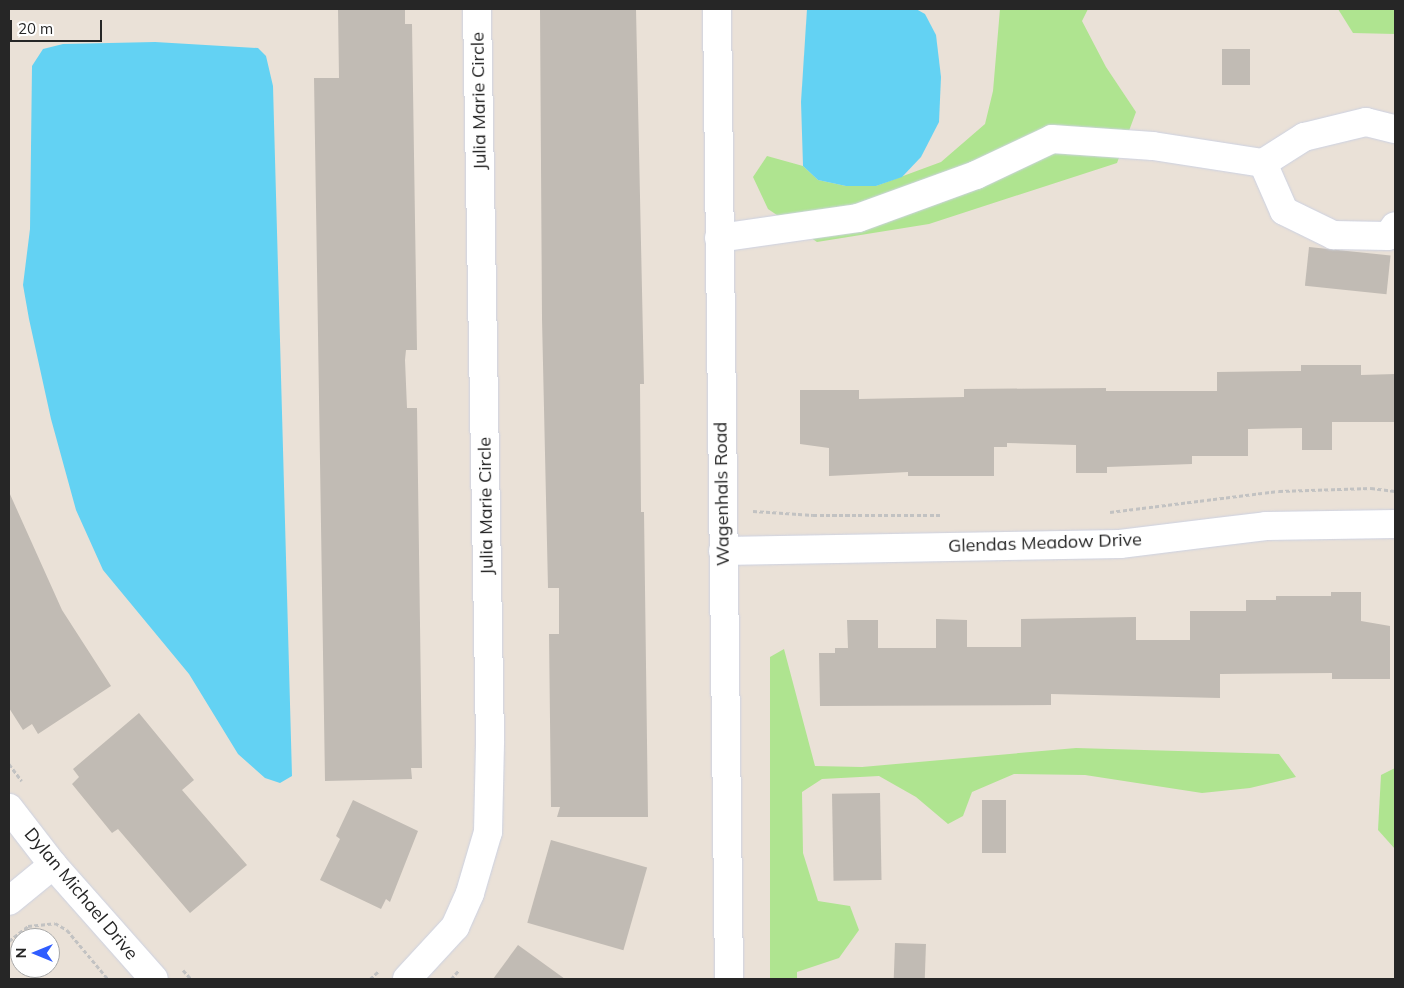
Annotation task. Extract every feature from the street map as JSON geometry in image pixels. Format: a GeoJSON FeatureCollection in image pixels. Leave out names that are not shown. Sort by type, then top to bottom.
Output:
{"type":"FeatureCollection","features":[{"type":"Feature","properties":{"kind":"street","name":"Julia Marie Circle"},"geometry":{"type":"LineString","coordinates":[[407,979],[455,927],[470,893],[488,832],[490,731],[477,9]]}},
{"type":"Feature","properties":{"kind":"street","name":"Wagenhals Road"},"geometry":{"type":"LineString","coordinates":[[717,9],[729,979]]}},
{"type":"Feature","properties":{"kind":"street"},"geometry":{"type":"LineString","coordinates":[[719,238],[858,218],[976,175],[1052,139],[1153,146],[1263,163],[1304,137],[1366,122],[1395,129]]}},
{"type":"Feature","properties":{"kind":"street"},"geometry":{"type":"LineString","coordinates":[[1263,163],[1284,211],[1333,235],[1388,236],[1395,226]]}},
{"type":"Feature","properties":{"kind":"street","name":"Glendas Meadow Drive"},"geometry":{"type":"LineString","coordinates":[[723,551],[1120,544],[1266,526],[1395,524]]}},
{"type":"Feature","properties":{"kind":"street","name":"Dylan Michael Drive"},"geometry":{"type":"LineString","coordinates":[[9,808],[53,864],[154,979]]}},
{"type":"Feature","properties":{"kind":"street"},"geometry":{"type":"LineString","coordinates":[[9,901],[53,864]]}},
{"type":"Feature","properties":{"kind":"path"},"geometry":{"type":"LineString","coordinates":[[1102,513],[1279,491],[1371,488],[1395,491]]}},
{"type":"Feature","properties":{"kind":"path"},"geometry":{"type":"LineString","coordinates":[[745,511],[813,515],[943,515]]}},
{"type":"Feature","properties":{"kind":"path"},"geometry":{"type":"LineString","coordinates":[[9,941],[28,926],[55,923],[66,930],[108,979]]}},
{"type":"Feature","properties":{"kind":"path"},"geometry":{"type":"LineString","coordinates":[[370,979],[382,968]]}},
{"type":"Feature","properties":{"kind":"green space"},"geometry":{"type":"Polygon","coordinates":[[[1000,9],[1088,9],[1082,21],[1106,67],[1136,112],[1117,163],[929,224],[817,242],[768,209],[753,177],[767,156],[803,166],[818,180],[846,186],[876,186],[941,162],[985,124],[993,91],[1000,9]]]}},
{"type":"Feature","properties":{"kind":"green space"},"geometry":{"type":"Polygon","coordinates":[[[1338,9],[1395,9],[1395,34],[1353,33],[1338,9]]]}},
{"type":"Feature","properties":{"kind":"green space"},"geometry":{"type":"Polygon","coordinates":[[[784,649],[815,766],[862,767],[1076,748],[1279,754],[1296,777],[1250,788],[1202,793],[1085,775],[1014,774],[972,792],[963,816],[948,824],[916,797],[879,776],[822,779],[802,792],[803,853],[818,901],[850,906],[859,930],[839,958],[797,972],[797,979],[770,979],[770,657],[784,649]]]}},
{"type":"Feature","properties":{"kind":"green space"},"geometry":{"type":"Polygon","coordinates":[[[1395,768],[1395,849],[1378,830],[1381,775],[1395,768]]]}},
{"type":"Feature","properties":{"kind":"water"},"geometry":{"type":"Polygon","coordinates":[[[807,9],[916,9],[925,14],[936,35],[941,77],[939,122],[921,157],[902,177],[876,186],[846,186],[818,180],[803,166],[801,102],[807,9]]]}},
{"type":"Feature","properties":{"kind":"water"},"geometry":{"type":"Polygon","coordinates":[[[155,42],[258,48],[266,56],[273,86],[292,776],[280,783],[265,778],[238,754],[189,674],[103,570],[76,510],[51,419],[23,285],[30,229],[32,66],[43,49],[63,44],[155,42]]]}},
{"type":"Feature","properties":{"kind":"building"},"geometry":{"type":"Polygon","coordinates":[[[338,9],[405,9],[405,24],[412,24],[417,350],[406,350],[405,360],[407,408],[417,408],[422,768],[411,768],[412,779],[325,781],[314,78],[339,78],[338,9]]]}},
{"type":"Feature","properties":{"kind":"building"},"geometry":{"type":"Polygon","coordinates":[[[540,9],[636,9],[644,384],[640,384],[641,512],[644,512],[648,817],[557,817],[560,807],[551,807],[549,634],[559,634],[559,588],[548,588],[542,319],[540,9]]]}},
{"type":"Feature","properties":{"kind":"building"},"geometry":{"type":"Polygon","coordinates":[[[1222,49],[1250,49],[1250,85],[1222,85],[1222,49]]]}},
{"type":"Feature","properties":{"kind":"building"},"geometry":{"type":"Polygon","coordinates":[[[1309,247],[1391,256],[1386,294],[1305,286],[1309,247]]]}},
{"type":"Feature","properties":{"kind":"building"},"geometry":{"type":"Polygon","coordinates":[[[1301,365],[1361,365],[1361,375],[1395,374],[1395,422],[1332,422],[1332,450],[1302,450],[1302,428],[1248,429],[1248,456],[1192,456],[1192,464],[1107,467],[1107,473],[1076,473],[1076,445],[1007,443],[1007,447],[994,447],[994,476],[908,476],[908,472],[829,476],[829,448],[800,444],[800,390],[859,390],[859,399],[964,397],[964,389],[1106,388],[1106,391],[1217,391],[1217,372],[1301,371],[1301,365]]]}},
{"type":"Feature","properties":{"kind":"building"},"geometry":{"type":"Polygon","coordinates":[[[9,492],[62,610],[111,686],[38,734],[32,724],[23,730],[9,708],[9,492]]]}},
{"type":"Feature","properties":{"kind":"building"},"geometry":{"type":"Polygon","coordinates":[[[1331,592],[1361,592],[1361,621],[1390,626],[1390,679],[1332,679],[1332,673],[1220,674],[1220,698],[1051,694],[1051,705],[820,706],[819,653],[835,653],[835,648],[848,648],[847,620],[878,620],[878,648],[936,648],[936,619],[967,620],[967,647],[1021,647],[1021,619],[1136,617],[1136,640],[1190,640],[1190,611],[1246,611],[1246,600],[1276,600],[1276,596],[1331,596],[1331,592]]]}},
{"type":"Feature","properties":{"kind":"building"},"geometry":{"type":"Polygon","coordinates":[[[139,713],[194,780],[182,790],[247,865],[190,913],[118,829],[112,833],[72,784],[79,777],[73,769],[139,713]]]}},
{"type":"Feature","properties":{"kind":"building"},"geometry":{"type":"Polygon","coordinates":[[[880,793],[882,880],[834,881],[832,794],[880,793]]]}},
{"type":"Feature","properties":{"kind":"building"},"geometry":{"type":"Polygon","coordinates":[[[353,800],[418,831],[390,902],[386,899],[381,909],[320,880],[340,839],[336,836],[353,800]]]}},
{"type":"Feature","properties":{"kind":"building"},"geometry":{"type":"Polygon","coordinates":[[[982,800],[1006,800],[1006,853],[982,853],[982,800]]]}},
{"type":"Feature","properties":{"kind":"building"},"geometry":{"type":"Polygon","coordinates":[[[551,840],[647,868],[623,950],[527,923],[551,840]]]}},
{"type":"Feature","properties":{"kind":"building"},"geometry":{"type":"Polygon","coordinates":[[[895,943],[926,944],[925,979],[894,979],[895,943]]]}},
{"type":"Feature","properties":{"kind":"building"},"geometry":{"type":"Polygon","coordinates":[[[518,945],[565,979],[493,979],[518,945]]]}}]}
